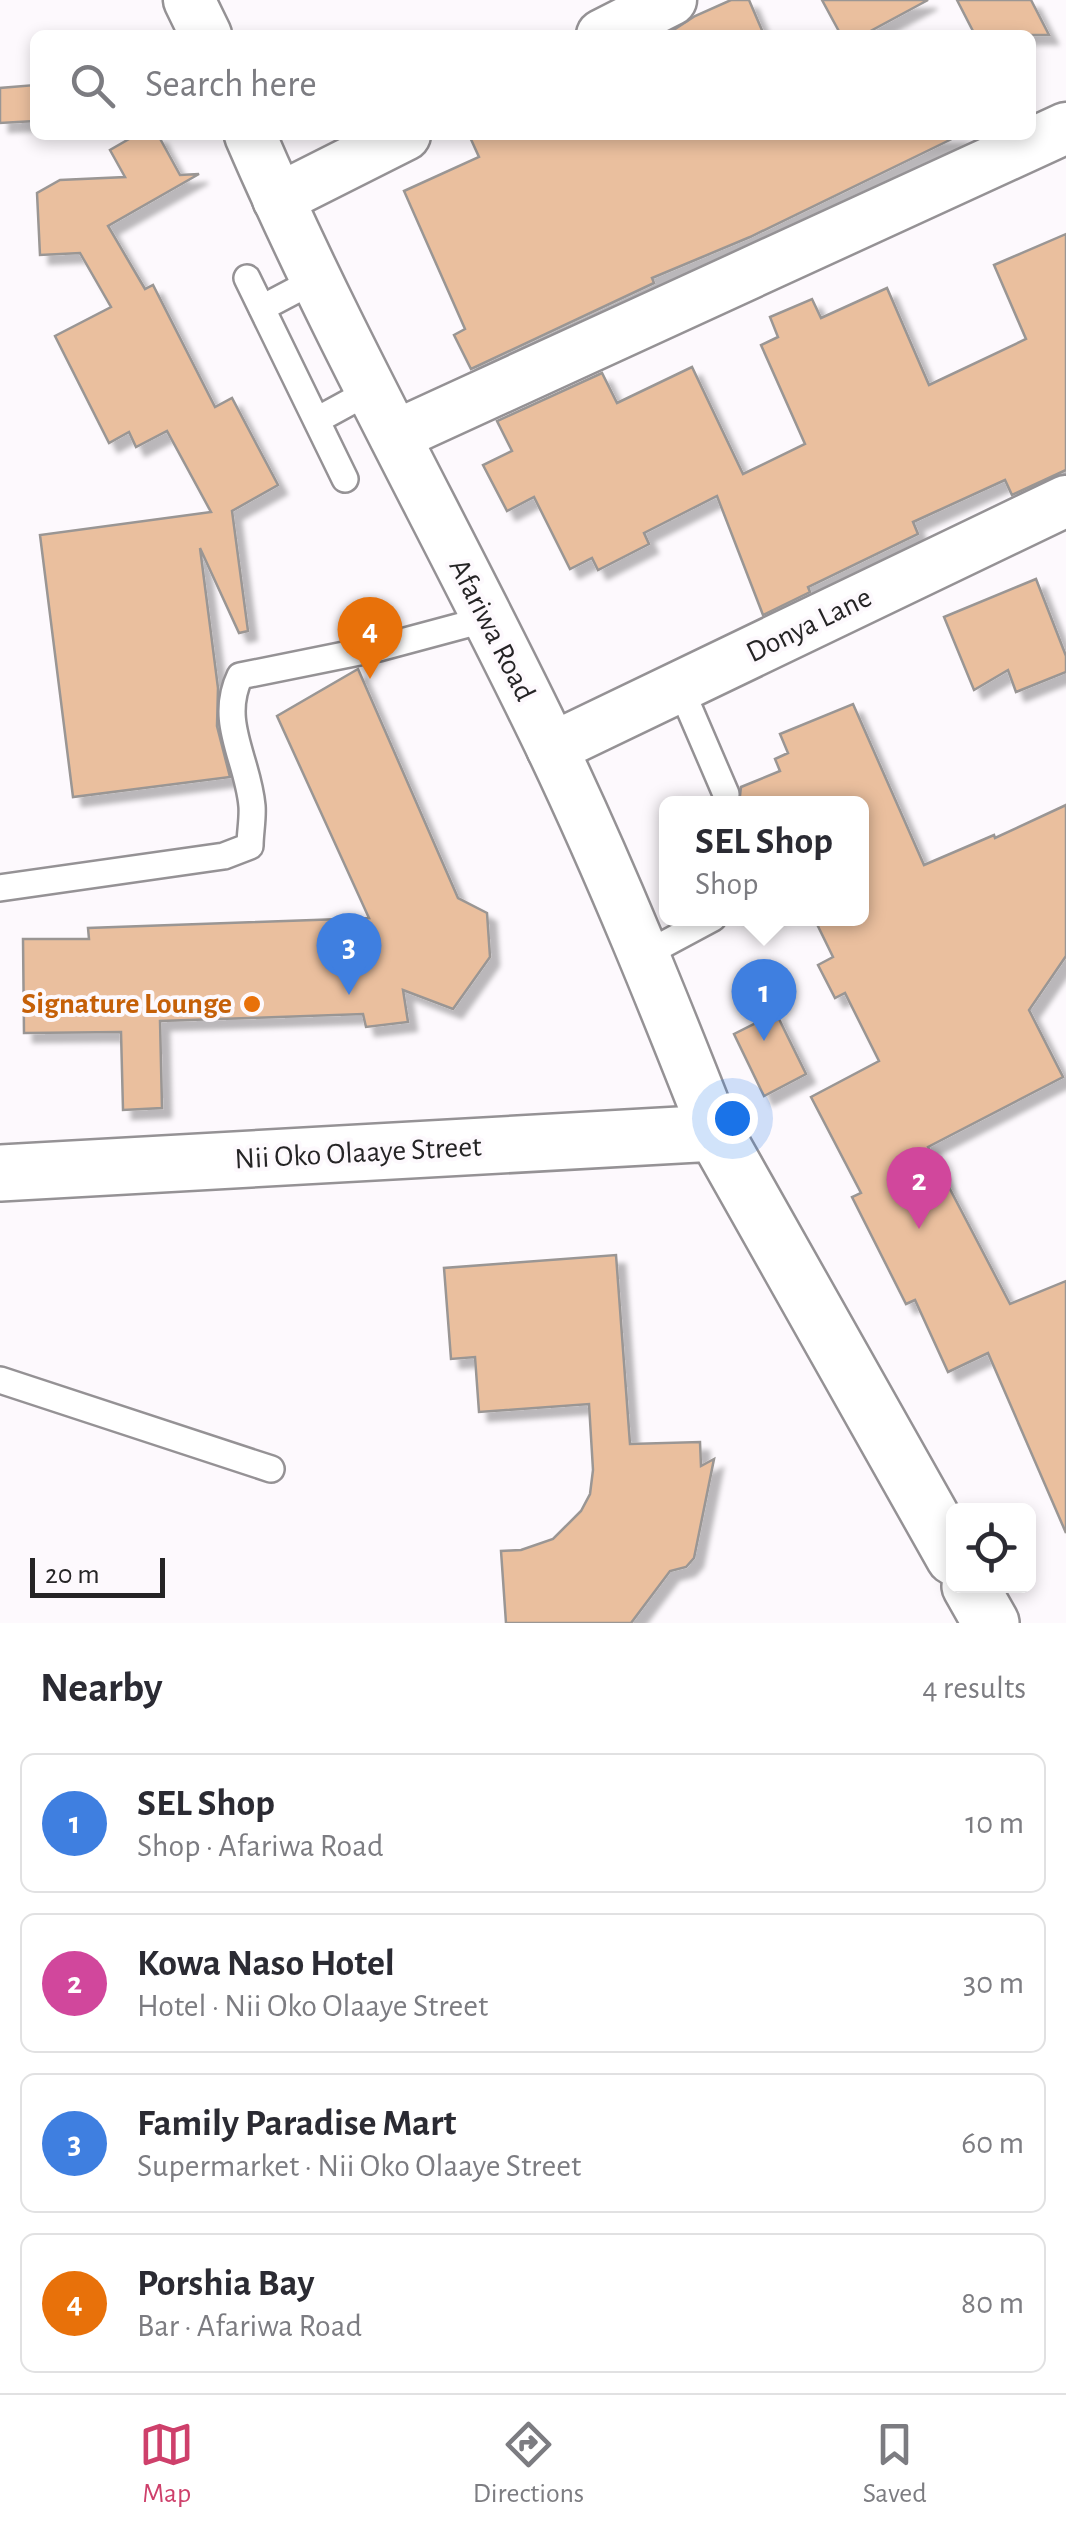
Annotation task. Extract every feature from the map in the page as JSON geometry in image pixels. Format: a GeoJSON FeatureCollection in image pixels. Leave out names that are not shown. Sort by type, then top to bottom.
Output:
{"type":"FeatureCollection","features":[{"type":"Feature","properties":{"kind":"street"},"geometry":{"type":"LineString","coordinates":[[189,0],[204,30]]}},
{"type":"Feature","properties":{"kind":"street"},"geometry":{"type":"LineString","coordinates":[[612,30],[672,0]]}},
{"type":"Feature","properties":{"kind":"street"},"geometry":{"type":"LineString","coordinates":[[395,436],[1066,128]]}},
{"type":"Feature","properties":{"kind":"street","name":"Afariwa Road"},"geometry":{"type":"LineString","coordinates":[[252,140],[316,279],[552,748],[644,954],[715,1133]]}},
{"type":"Feature","properties":{"kind":"street"},"geometry":{"type":"LineString","coordinates":[[278,200],[395,140]]}},
{"type":"Feature","properties":{"kind":"street","name":"Donya Lane"},"geometry":{"type":"LineString","coordinates":[[552,748],[1066,500]]}},
{"type":"Feature","properties":{"kind":"street"},"geometry":{"type":"LineString","coordinates":[[715,1133],[946,1543]]}},
{"type":"Feature","properties":{"kind":"street","name":"Nii Oko Olaaye Street"},"geometry":{"type":"LineString","coordinates":[[0,1173],[715,1133]]}},
{"type":"Feature","properties":{"kind":"street"},"geometry":{"type":"LineString","coordinates":[[974,1593],[991,1623]]}},
{"type":"Feature","properties":{"kind":"lane"},"geometry":{"type":"LineString","coordinates":[[247,278],[345,480]]}},
{"type":"Feature","properties":{"kind":"lane"},"geometry":{"type":"LineString","coordinates":[[262,308],[316,279]]}},
{"type":"Feature","properties":{"kind":"lane"},"geometry":{"type":"LineString","coordinates":[[316,420],[372,390]]}},
{"type":"Feature","properties":{"kind":"lane"},"geometry":{"type":"LineString","coordinates":[[0,888],[224,856],[250,846],[252,805],[231,714],[231,696],[240,676],[379,648],[487,620]]}},
{"type":"Feature","properties":{"kind":"lane"},"geometry":{"type":"LineString","coordinates":[[680,687],[726,794]]}},
{"type":"Feature","properties":{"kind":"lane"},"geometry":{"type":"LineString","coordinates":[[644,954],[698,926]]}},
{"type":"Feature","properties":{"kind":"lane"},"geometry":{"type":"LineString","coordinates":[[0,1380],[272,1468]]}},
{"type":"Feature","properties":{"kind":"building"},"geometry":{"type":"Polygon","coordinates":[[[731,0],[749,0],[762,30],[674,30],[731,0]]]}},
{"type":"Feature","properties":{"kind":"building"},"geometry":{"type":"Polygon","coordinates":[[[822,0],[928,0],[872,30],[838,30],[822,0]]]}},
{"type":"Feature","properties":{"kind":"building"},"geometry":{"type":"Polygon","coordinates":[[[957,0],[1031,0],[1049,35],[1036,35],[1036,30],[972,30],[957,0]]]}},
{"type":"Feature","properties":{"kind":"building"},"geometry":{"type":"Polygon","coordinates":[[[30,85],[30,121],[0,123],[0,88],[30,85]]]}},
{"type":"Feature","properties":{"kind":"building"},"geometry":{"type":"Polygon","coordinates":[[[127,140],[161,140],[180,175],[199,174],[108,226],[145,289],[153,285],[215,407],[232,398],[278,485],[232,511],[248,631],[239,633],[200,548],[218,688],[217,726],[230,777],[73,797],[40,535],[211,512],[167,431],[136,447],[129,432],[109,443],[55,336],[111,307],[80,253],[40,255],[37,193],[60,180],[125,177],[110,150],[127,140]]]}},
{"type":"Feature","properties":{"kind":"building"},"geometry":{"type":"Polygon","coordinates":[[[471,140],[950,140],[750,237],[652,278],[654,283],[471,369],[454,335],[465,329],[404,191],[479,157],[471,140]]]}},
{"type":"Feature","properties":{"kind":"building"},"geometry":{"type":"Polygon","coordinates":[[[1066,234],[1066,470],[1012,495],[1005,480],[913,522],[918,534],[808,587],[810,592],[763,615],[717,496],[644,533],[649,544],[598,570],[592,558],[570,569],[534,497],[507,511],[483,465],[512,451],[497,421],[602,373],[617,403],[692,367],[743,474],[805,444],[761,345],[778,337],[770,317],[812,299],[821,318],[887,288],[929,385],[1026,339],[994,265],[1066,234]]]}},
{"type":"Feature","properties":{"kind":"building"},"geometry":{"type":"Polygon","coordinates":[[[1036,579],[1066,656],[1066,672],[1016,692],[1008,670],[974,690],[944,617],[1036,579]]]}},
{"type":"Feature","properties":{"kind":"building"},"geometry":{"type":"Polygon","coordinates":[[[358,669],[458,898],[487,913],[490,957],[453,1009],[403,990],[408,1022],[366,1027],[363,1014],[160,1021],[162,1108],[123,1110],[121,1032],[24,1033],[23,939],[89,939],[88,928],[369,918],[277,716],[358,669]]]}},
{"type":"Feature","properties":{"kind":"building"},"geometry":{"type":"Polygon","coordinates":[[[853,704],[924,865],[1066,805],[1066,956],[1029,1010],[1063,1077],[928,1147],[1010,1304],[1066,1281],[1066,1533],[988,1353],[948,1372],[915,1300],[906,1304],[852,1197],[861,1193],[811,1097],[879,1061],[845,993],[835,998],[818,965],[833,957],[818,926],[869,926],[869,796],[740,796],[741,787],[780,771],[775,759],[788,753],[780,734],[853,704]]]}},
{"type":"Feature","properties":{"kind":"building"},"geometry":{"type":"Polygon","coordinates":[[[776,1013],[806,1074],[764,1096],[734,1034],[776,1013]]]}},
{"type":"Feature","properties":{"kind":"building"},"geometry":{"type":"Polygon","coordinates":[[[616,1255],[630,1444],[700,1442],[701,1466],[714,1459],[694,1558],[686,1567],[670,1571],[631,1623],[506,1623],[501,1551],[521,1550],[553,1539],[581,1511],[590,1494],[593,1470],[589,1404],[479,1412],[475,1357],[451,1359],[444,1268],[616,1255]]]}},
{"type":"Feature","properties":{"kind":"place","name":"Porshia Bay"},"geometry":{"type":"Point","coordinates":[370,679]}},
{"type":"Feature","properties":{"kind":"place","name":"Family Paradise Mart"},"geometry":{"type":"Point","coordinates":[349,995]}},
{"type":"Feature","properties":{"kind":"place","name":"Signature Lounge"},"geometry":{"type":"Point","coordinates":[252,1004]}},
{"type":"Feature","properties":{"kind":"place","name":"SEL Shop"},"geometry":{"type":"Point","coordinates":[764,1041]}},
{"type":"Feature","properties":{"kind":"place","name":"Kowa Naso Hotel"},"geometry":{"type":"Point","coordinates":[919,1229]}}]}
